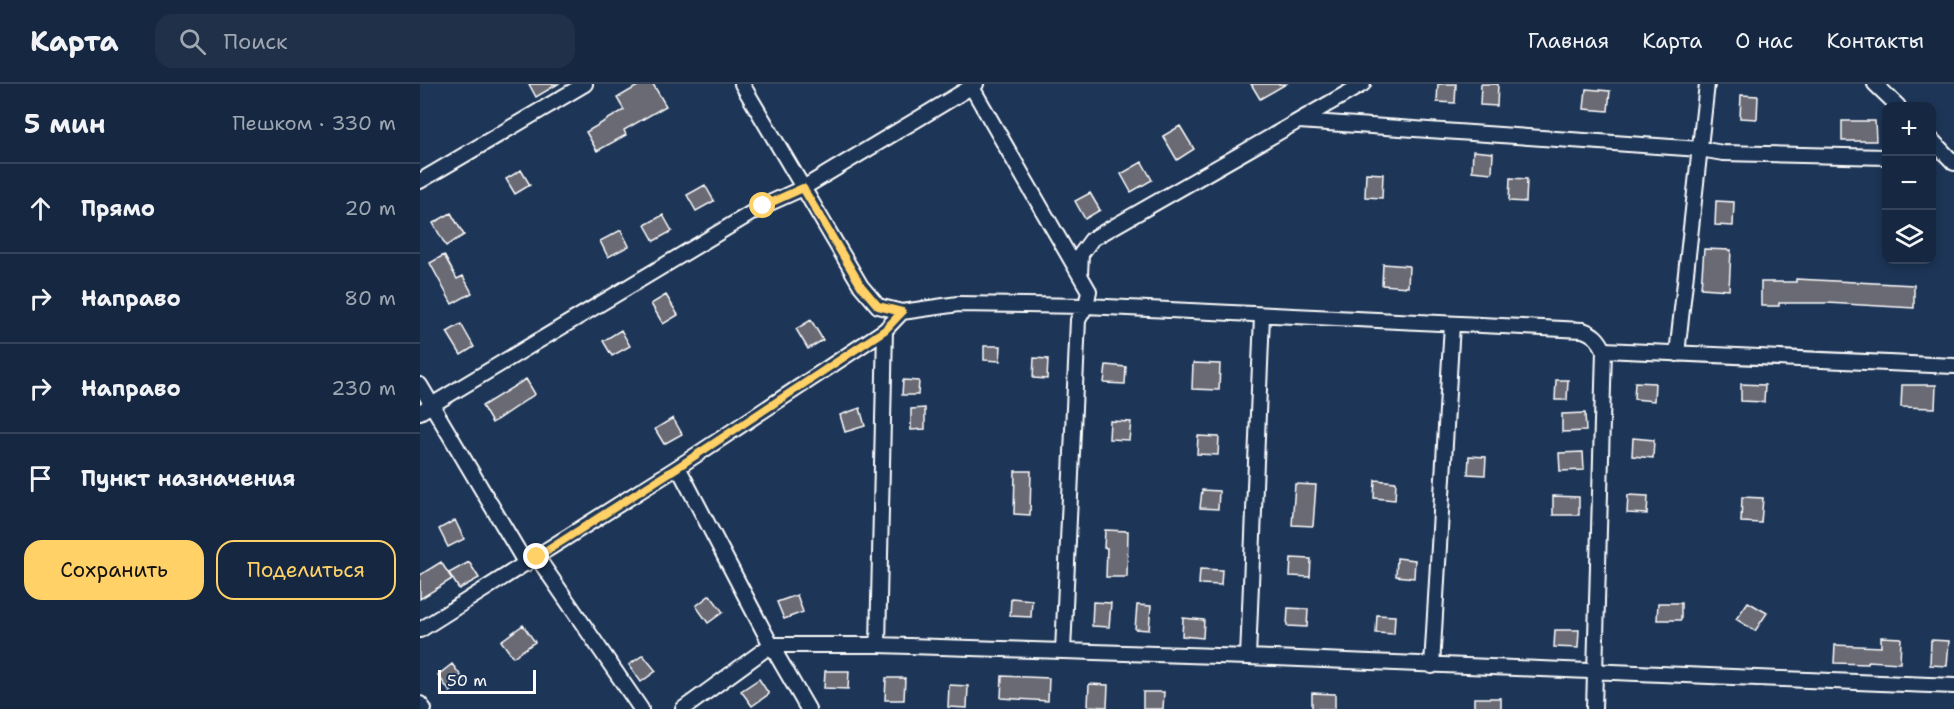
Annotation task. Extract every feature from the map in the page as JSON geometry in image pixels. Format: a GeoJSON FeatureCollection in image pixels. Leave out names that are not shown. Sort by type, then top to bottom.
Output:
{"type":"FeatureCollection","features":[{"type":"Feature","properties":{"kind":"street"},"geometry":{"type":"LineString","coordinates":[[420,181],[585,84]]}},
{"type":"Feature","properties":{"kind":"street"},"geometry":{"type":"LineString","coordinates":[[742,84],[861,286],[878,306],[902,312],[958,304],[1086,306],[1583,330],[1593,334],[1600,340],[1604,350],[1594,709]]}},
{"type":"Feature","properties":{"kind":"street"},"geometry":{"type":"LineString","coordinates":[[1080,275],[1081,254],[1092,239],[1363,84]]}},
{"type":"Feature","properties":{"kind":"street"},"geometry":{"type":"LineString","coordinates":[[1677,354],[1707,84]]}},
{"type":"Feature","properties":{"kind":"street"},"geometry":{"type":"LineString","coordinates":[[1875,84],[1894,102]]}},
{"type":"Feature","properties":{"kind":"street"},"geometry":{"type":"LineString","coordinates":[[426,409],[763,206],[803,188],[973,85],[1089,291],[1086,306],[1078,320],[1063,651]]}},
{"type":"Feature","properties":{"kind":"street"},"geometry":{"type":"LineString","coordinates":[[1299,121],[1700,149],[1723,153],[1882,157]]}},
{"type":"Feature","properties":{"kind":"street"},"geometry":{"type":"LineString","coordinates":[[1936,144],[1952,160]]}},
{"type":"Feature","properties":{"kind":"street"},"geometry":{"type":"LineString","coordinates":[[1936,158],[1952,160]]}},
{"type":"Feature","properties":{"kind":"street"},"geometry":{"type":"LineString","coordinates":[[420,630],[678,467],[885,330],[902,312]]}},
{"type":"Feature","properties":{"kind":"street"},"geometry":{"type":"LineString","coordinates":[[1248,657],[1262,316]]}},
{"type":"Feature","properties":{"kind":"street"},"geometry":{"type":"LineString","coordinates":[[1432,666],[1452,324]]}},
{"type":"Feature","properties":{"kind":"street"},"geometry":{"type":"LineString","coordinates":[[878,645],[885,330]]}},
{"type":"Feature","properties":{"kind":"street"},"geometry":{"type":"LineString","coordinates":[[1604,350],[1954,366]]}},
{"type":"Feature","properties":{"kind":"street"},"geometry":{"type":"LineString","coordinates":[[420,385],[426,409],[531,561],[641,709]]}},
{"type":"Feature","properties":{"kind":"street"},"geometry":{"type":"LineString","coordinates":[[678,467],[771,645],[808,709]]}},
{"type":"Feature","properties":{"kind":"street"},"geometry":{"type":"LineString","coordinates":[[683,709],[771,645],[878,645],[1248,657],[1954,686]]}},
{"type":"Feature","properties":{"kind":"street"},"geometry":{"type":"LineString","coordinates":[[420,704],[424,709]]}},
{"type":"Feature","properties":{"kind":"building"},"geometry":{"type":"Polygon","coordinates":[[[529,84],[558,84],[536,97],[529,84]]]}},
{"type":"Feature","properties":{"kind":"building"},"geometry":{"type":"Polygon","coordinates":[[[641,84],[653,84],[666,106],[624,130],[626,135],[597,151],[586,132],[624,110],[617,98],[641,84]]]}},
{"type":"Feature","properties":{"kind":"building"},"geometry":{"type":"Polygon","coordinates":[[[1251,84],[1286,84],[1260,99],[1251,84]]]}},
{"type":"Feature","properties":{"kind":"building"},"geometry":{"type":"Polygon","coordinates":[[[1438,84],[1456,84],[1455,103],[1437,102],[1438,84]]]}},
{"type":"Feature","properties":{"kind":"building"},"geometry":{"type":"Polygon","coordinates":[[[1481,84],[1498,84],[1497,106],[1480,105],[1481,84]]]}},
{"type":"Feature","properties":{"kind":"building"},"geometry":{"type":"Polygon","coordinates":[[[1586,89],[1610,91],[1608,111],[1584,109],[1586,89]]]}},
{"type":"Feature","properties":{"kind":"building"},"geometry":{"type":"Polygon","coordinates":[[[1741,95],[1758,96],[1757,119],[1740,118],[1741,95]]]}},
{"type":"Feature","properties":{"kind":"building"},"geometry":{"type":"Polygon","coordinates":[[[1842,121],[1875,121],[1876,141],[1842,141],[1842,121]]]}},
{"type":"Feature","properties":{"kind":"building"},"geometry":{"type":"Polygon","coordinates":[[[1180,126],[1194,149],[1177,160],[1163,136],[1180,126]]]}},
{"type":"Feature","properties":{"kind":"building"},"geometry":{"type":"Polygon","coordinates":[[[1473,151],[1493,153],[1492,173],[1472,171],[1473,151]]]}},
{"type":"Feature","properties":{"kind":"building"},"geometry":{"type":"Polygon","coordinates":[[[1142,162],[1152,180],[1131,192],[1121,174],[1142,162]]]}},
{"type":"Feature","properties":{"kind":"building"},"geometry":{"type":"Polygon","coordinates":[[[521,170],[530,185],[515,194],[506,179],[521,170]]]}},
{"type":"Feature","properties":{"kind":"building"},"geometry":{"type":"Polygon","coordinates":[[[1366,173],[1383,174],[1382,198],[1365,197],[1366,173]]]}},
{"type":"Feature","properties":{"kind":"building"},"geometry":{"type":"Polygon","coordinates":[[[1510,178],[1527,179],[1526,202],[1509,201],[1510,178]]]}},
{"type":"Feature","properties":{"kind":"building"},"geometry":{"type":"Polygon","coordinates":[[[705,185],[714,201],[696,211],[687,195],[705,185]]]}},
{"type":"Feature","properties":{"kind":"building"},"geometry":{"type":"Polygon","coordinates":[[[1090,193],[1100,210],[1085,219],[1075,201],[1090,193]]]}},
{"type":"Feature","properties":{"kind":"building"},"geometry":{"type":"Polygon","coordinates":[[[1716,201],[1734,202],[1733,226],[1715,225],[1716,201]]]}},
{"type":"Feature","properties":{"kind":"building"},"geometry":{"type":"Polygon","coordinates":[[[451,213],[464,235],[446,246],[433,223],[451,213]]]}},
{"type":"Feature","properties":{"kind":"building"},"geometry":{"type":"Polygon","coordinates":[[[663,215],[672,231],[654,241],[645,225],[663,215]]]}},
{"type":"Feature","properties":{"kind":"building"},"geometry":{"type":"Polygon","coordinates":[[[621,230],[629,246],[608,257],[600,241],[621,230]]]}},
{"type":"Feature","properties":{"kind":"building"},"geometry":{"type":"Polygon","coordinates":[[[1704,249],[1731,250],[1729,290],[1701,288],[1704,249]]]}},
{"type":"Feature","properties":{"kind":"building"},"geometry":{"type":"Polygon","coordinates":[[[444,255],[457,279],[463,276],[472,293],[452,304],[430,263],[444,255]]]}},
{"type":"Feature","properties":{"kind":"building"},"geometry":{"type":"Polygon","coordinates":[[[1383,264],[1409,266],[1408,287],[1382,285],[1383,264]]]}},
{"type":"Feature","properties":{"kind":"building"},"geometry":{"type":"Polygon","coordinates":[[[1796,279],[1914,285],[1914,308],[1827,303],[1779,303],[1779,306],[1761,306],[1761,282],[1796,282],[1796,279]]]}},
{"type":"Feature","properties":{"kind":"building"},"geometry":{"type":"Polygon","coordinates":[[[666,295],[678,315],[663,324],[651,304],[666,295]]]}},
{"type":"Feature","properties":{"kind":"building"},"geometry":{"type":"Polygon","coordinates":[[[811,320],[823,340],[808,349],[796,329],[811,320]]]}},
{"type":"Feature","properties":{"kind":"building"},"geometry":{"type":"Polygon","coordinates":[[[461,324],[474,347],[461,355],[447,332],[461,324]]]}},
{"type":"Feature","properties":{"kind":"building"},"geometry":{"type":"Polygon","coordinates":[[[621,330],[630,346],[612,356],[603,341],[621,330]]]}},
{"type":"Feature","properties":{"kind":"building"},"geometry":{"type":"Polygon","coordinates":[[[984,346],[1001,346],[1000,361],[984,360],[984,346]]]}},
{"type":"Feature","properties":{"kind":"building"},"geometry":{"type":"Polygon","coordinates":[[[1034,358],[1048,359],[1047,379],[1033,378],[1034,358]]]}},
{"type":"Feature","properties":{"kind":"building"},"geometry":{"type":"Polygon","coordinates":[[[1193,363],[1220,364],[1219,390],[1192,389],[1193,363]]]}},
{"type":"Feature","properties":{"kind":"building"},"geometry":{"type":"Polygon","coordinates":[[[1106,365],[1126,367],[1125,384],[1104,383],[1106,365]]]}},
{"type":"Feature","properties":{"kind":"building"},"geometry":{"type":"Polygon","coordinates":[[[526,379],[535,394],[492,423],[482,406],[526,379]]]}},
{"type":"Feature","properties":{"kind":"building"},"geometry":{"type":"Polygon","coordinates":[[[903,380],[919,381],[918,395],[902,395],[903,380]]]}},
{"type":"Feature","properties":{"kind":"building"},"geometry":{"type":"Polygon","coordinates":[[[1556,380],[1568,380],[1567,400],[1555,400],[1556,380]]]}},
{"type":"Feature","properties":{"kind":"building"},"geometry":{"type":"Polygon","coordinates":[[[1635,382],[1655,383],[1654,401],[1634,399],[1635,382]]]}},
{"type":"Feature","properties":{"kind":"building"},"geometry":{"type":"Polygon","coordinates":[[[1741,384],[1765,385],[1764,402],[1741,401],[1741,384]]]}},
{"type":"Feature","properties":{"kind":"building"},"geometry":{"type":"Polygon","coordinates":[[[1902,385],[1936,385],[1935,408],[1901,407],[1902,385]]]}},
{"type":"Feature","properties":{"kind":"building"},"geometry":{"type":"Polygon","coordinates":[[[860,408],[865,426],[845,432],[840,415],[860,408]]]}},
{"type":"Feature","properties":{"kind":"building"},"geometry":{"type":"Polygon","coordinates":[[[925,408],[925,429],[911,430],[911,409],[925,408]]]}},
{"type":"Feature","properties":{"kind":"building"},"geometry":{"type":"Polygon","coordinates":[[[1585,413],[1586,431],[1562,432],[1562,414],[1585,413]]]}},
{"type":"Feature","properties":{"kind":"building"},"geometry":{"type":"Polygon","coordinates":[[[673,418],[682,434],[664,444],[655,429],[673,418]]]}},
{"type":"Feature","properties":{"kind":"building"},"geometry":{"type":"Polygon","coordinates":[[[1110,421],[1131,422],[1129,440],[1109,439],[1110,421]]]}},
{"type":"Feature","properties":{"kind":"building"},"geometry":{"type":"Polygon","coordinates":[[[1198,436],[1219,437],[1218,455],[1197,454],[1198,436]]]}},
{"type":"Feature","properties":{"kind":"building"},"geometry":{"type":"Polygon","coordinates":[[[1633,438],[1654,440],[1653,458],[1632,456],[1633,438]]]}},
{"type":"Feature","properties":{"kind":"building"},"geometry":{"type":"Polygon","coordinates":[[[1583,452],[1584,470],[1560,471],[1559,453],[1583,452]]]}},
{"type":"Feature","properties":{"kind":"building"},"geometry":{"type":"Polygon","coordinates":[[[1469,456],[1486,457],[1485,475],[1468,474],[1469,456]]]}},
{"type":"Feature","properties":{"kind":"building"},"geometry":{"type":"Polygon","coordinates":[[[1015,471],[1031,471],[1030,515],[1014,514],[1015,471]]]}},
{"type":"Feature","properties":{"kind":"building"},"geometry":{"type":"Polygon","coordinates":[[[1375,480],[1396,482],[1395,500],[1374,498],[1375,480]]]}},
{"type":"Feature","properties":{"kind":"building"},"geometry":{"type":"Polygon","coordinates":[[[1295,484],[1316,485],[1313,526],[1292,525],[1295,484]]]}},
{"type":"Feature","properties":{"kind":"building"},"geometry":{"type":"Polygon","coordinates":[[[1202,490],[1219,491],[1218,509],[1200,508],[1202,490]]]}},
{"type":"Feature","properties":{"kind":"building"},"geometry":{"type":"Polygon","coordinates":[[[1628,495],[1648,496],[1647,514],[1627,513],[1628,495]]]}},
{"type":"Feature","properties":{"kind":"building"},"geometry":{"type":"Polygon","coordinates":[[[1553,496],[1579,497],[1579,515],[1553,515],[1553,496]]]}},
{"type":"Feature","properties":{"kind":"building"},"geometry":{"type":"Polygon","coordinates":[[[1742,497],[1763,498],[1761,523],[1741,522],[1742,497]]]}},
{"type":"Feature","properties":{"kind":"building"},"geometry":{"type":"Polygon","coordinates":[[[455,520],[464,539],[448,547],[439,529],[455,520]]]}},
{"type":"Feature","properties":{"kind":"building"},"geometry":{"type":"Polygon","coordinates":[[[1105,530],[1128,531],[1127,577],[1106,577],[1105,530]]]}},
{"type":"Feature","properties":{"kind":"building"},"geometry":{"type":"Polygon","coordinates":[[[1291,558],[1311,559],[1310,577],[1290,576],[1291,558]]]}},
{"type":"Feature","properties":{"kind":"building"},"geometry":{"type":"Polygon","coordinates":[[[1397,558],[1415,560],[1414,578],[1396,576],[1397,558]]]}},
{"type":"Feature","properties":{"kind":"building"},"geometry":{"type":"Polygon","coordinates":[[[441,562],[452,579],[420,599],[420,575],[441,562]]]}},
{"type":"Feature","properties":{"kind":"building"},"geometry":{"type":"Polygon","coordinates":[[[469,562],[479,578],[459,589],[449,573],[469,562]]]}},
{"type":"Feature","properties":{"kind":"building"},"geometry":{"type":"Polygon","coordinates":[[[1200,569],[1222,570],[1221,585],[1199,584],[1200,569]]]}},
{"type":"Feature","properties":{"kind":"building"},"geometry":{"type":"Polygon","coordinates":[[[710,595],[723,612],[708,623],[696,606],[710,595]]]}},
{"type":"Feature","properties":{"kind":"building"},"geometry":{"type":"Polygon","coordinates":[[[797,595],[803,612],[784,619],[777,602],[797,595]]]}},
{"type":"Feature","properties":{"kind":"building"},"geometry":{"type":"Polygon","coordinates":[[[1011,598],[1032,600],[1031,617],[1010,616],[1011,598]]]}},
{"type":"Feature","properties":{"kind":"building"},"geometry":{"type":"Polygon","coordinates":[[[1093,602],[1111,603],[1109,627],[1092,626],[1093,602]]]}},
{"type":"Feature","properties":{"kind":"building"},"geometry":{"type":"Polygon","coordinates":[[[1748,602],[1767,613],[1755,631],[1736,619],[1748,602]]]}},
{"type":"Feature","properties":{"kind":"building"},"geometry":{"type":"Polygon","coordinates":[[[1658,603],[1681,603],[1681,620],[1657,620],[1658,603]]]}},
{"type":"Feature","properties":{"kind":"building"},"geometry":{"type":"Polygon","coordinates":[[[1137,605],[1151,606],[1149,630],[1135,629],[1137,605]]]}},
{"type":"Feature","properties":{"kind":"building"},"geometry":{"type":"Polygon","coordinates":[[[1288,608],[1308,609],[1307,627],[1287,626],[1288,608]]]}},
{"type":"Feature","properties":{"kind":"building"},"geometry":{"type":"Polygon","coordinates":[[[1377,615],[1395,616],[1394,634],[1376,633],[1377,615]]]}},
{"type":"Feature","properties":{"kind":"building"},"geometry":{"type":"Polygon","coordinates":[[[1183,618],[1204,620],[1203,638],[1182,636],[1183,618]]]}},
{"type":"Feature","properties":{"kind":"building"},"geometry":{"type":"Polygon","coordinates":[[[523,625],[535,642],[513,657],[501,641],[523,625]]]}},
{"type":"Feature","properties":{"kind":"building"},"geometry":{"type":"Polygon","coordinates":[[[1555,630],[1579,630],[1578,648],[1554,647],[1555,630]]]}},
{"type":"Feature","properties":{"kind":"building"},"geometry":{"type":"Polygon","coordinates":[[[1881,637],[1901,638],[1900,663],[1868,661],[1868,664],[1834,663],[1835,645],[1881,647],[1881,637]]]}},
{"type":"Feature","properties":{"kind":"building"},"geometry":{"type":"Polygon","coordinates":[[[1931,640],[1949,641],[1947,666],[1930,665],[1931,640]]]}},
{"type":"Feature","properties":{"kind":"building"},"geometry":{"type":"Polygon","coordinates":[[[643,655],[656,671],[641,682],[629,665],[643,655]]]}},
{"type":"Feature","properties":{"kind":"building"},"geometry":{"type":"Polygon","coordinates":[[[452,664],[465,681],[450,692],[438,675],[452,664]]]}},
{"type":"Feature","properties":{"kind":"building"},"geometry":{"type":"Polygon","coordinates":[[[825,671],[849,671],[848,689],[824,688],[825,671]]]}},
{"type":"Feature","properties":{"kind":"building"},"geometry":{"type":"Polygon","coordinates":[[[1002,676],[1049,678],[1048,701],[1001,698],[1002,676]]]}},
{"type":"Feature","properties":{"kind":"building"},"geometry":{"type":"Polygon","coordinates":[[[886,678],[905,678],[904,700],[885,700],[886,678]]]}},
{"type":"Feature","properties":{"kind":"building"},"geometry":{"type":"Polygon","coordinates":[[[759,679],[769,694],[752,706],[741,691],[759,679]]]}},
{"type":"Feature","properties":{"kind":"building"},"geometry":{"type":"Polygon","coordinates":[[[1089,684],[1108,685],[1107,707],[1088,706],[1089,684]]]}},
{"type":"Feature","properties":{"kind":"building"},"geometry":{"type":"Polygon","coordinates":[[[949,685],[968,686],[967,708],[948,707],[949,685]]]}},
{"type":"Feature","properties":{"kind":"building"},"geometry":{"type":"Polygon","coordinates":[[[1143,692],[1164,692],[1163,709],[1143,709],[1143,692]]]}},
{"type":"Feature","properties":{"kind":"building"},"geometry":{"type":"Polygon","coordinates":[[[1312,693],[1335,694],[1335,709],[1312,709],[1312,693]]]}},
{"type":"Feature","properties":{"kind":"building"},"geometry":{"type":"Polygon","coordinates":[[[1474,698],[1501,698],[1501,709],[1474,709],[1474,698]]]}},
{"type":"Feature","properties":{"kind":"route"},"geometry":{"type":"LineString","coordinates":[[537,557],[885,330],[902,312],[878,306],[861,286],[803,188],[763,206]]}}]}
